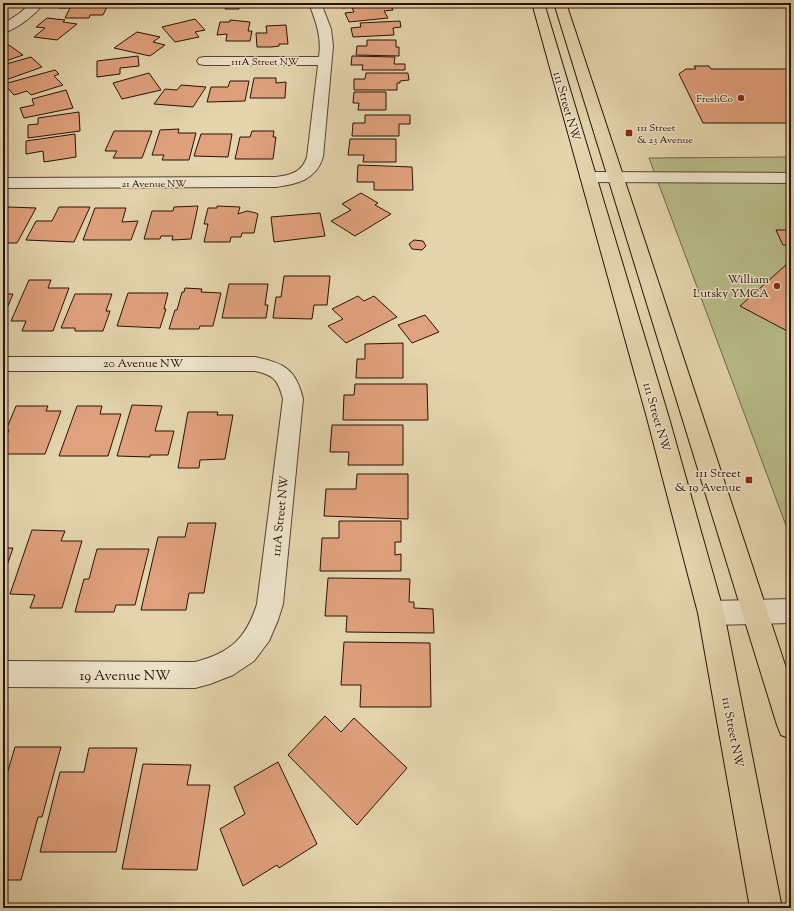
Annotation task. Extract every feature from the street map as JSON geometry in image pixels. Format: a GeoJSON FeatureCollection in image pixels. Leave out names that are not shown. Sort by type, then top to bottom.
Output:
{"type":"FeatureCollection","features":[{"type":"Feature","properties":{"kind":"main road","name":"111 Street NW"},"geometry":{"type":"LineString","coordinates":[[538,3],[658,418],[711,613],[766,908]]}},
{"type":"Feature","properties":{"kind":"main road","name":"111 Street NW"},"geometry":{"type":"LineString","coordinates":[[560,3],[791,725]]}},
{"type":"Feature","properties":{"kind":"street"},"geometry":{"type":"LineString","coordinates":[[3,29],[24,16],[38,3]]}},
{"type":"Feature","properties":{"kind":"street"},"geometry":{"type":"LineString","coordinates":[[315,3],[325,29],[327,46],[326,61]]}},
{"type":"Feature","properties":{"kind":"street","name":"111A Street NW"},"geometry":{"type":"LineString","coordinates":[[204,61],[326,61]]}},
{"type":"Feature","properties":{"kind":"street","name":"21 Avenue NW"},"geometry":{"type":"LineString","coordinates":[[3,183],[276,182],[297,178],[304,175],[314,165],[326,61]]}},
{"type":"Feature","properties":{"kind":"street"},"geometry":{"type":"LineString","coordinates":[[588,178],[791,178]]}},
{"type":"Feature","properties":{"kind":"street","name":"20 Avenue NW"},"geometry":{"type":"LineString","coordinates":[[3,364],[238,363],[266,366],[282,373]]}},
{"type":"Feature","properties":{"kind":"street","name":"111A Street NW"},"geometry":{"type":"LineString","coordinates":[[243,655],[261,633],[270,604],[293,399],[288,379],[282,373]]}},
{"type":"Feature","properties":{"kind":"street"},"geometry":{"type":"LineString","coordinates":[[711,613],[791,611]]}},
{"type":"Feature","properties":{"kind":"street","name":"19 Avenue NW"},"geometry":{"type":"LineString","coordinates":[[3,674],[195,675],[211,672],[243,655]]}},
{"type":"Feature","properties":{"kind":"green space"},"geometry":{"type":"Polygon","coordinates":[[[791,157],[791,539],[649,158],[791,157]]]}},
{"type":"Feature","properties":{"kind":"building"},"geometry":{"type":"Polygon","coordinates":[[[62,3],[109,3],[103,15],[90,15],[89,18],[65,18],[70,8],[59,8],[62,3]]]}},
{"type":"Feature","properties":{"kind":"building"},"geometry":{"type":"Polygon","coordinates":[[[207,3],[241,3],[239,9],[225,9],[226,6],[206,6],[207,3]]]}},
{"type":"Feature","properties":{"kind":"building"},"geometry":{"type":"Polygon","coordinates":[[[245,3],[277,3],[277,5],[244,5],[245,3]]]}},
{"type":"Feature","properties":{"kind":"building"},"geometry":{"type":"Polygon","coordinates":[[[339,3],[383,3],[383,4],[342,8],[339,3]]]}},
{"type":"Feature","properties":{"kind":"building"},"geometry":{"type":"Polygon","coordinates":[[[390,4],[393,10],[384,11],[388,18],[349,22],[345,13],[354,12],[352,8],[390,4]]]}},
{"type":"Feature","properties":{"kind":"building"},"geometry":{"type":"Polygon","coordinates":[[[47,18],[65,20],[63,22],[77,24],[57,40],[34,37],[45,28],[36,27],[47,18]]]}},
{"type":"Feature","properties":{"kind":"building"},"geometry":{"type":"Polygon","coordinates":[[[195,19],[205,30],[195,32],[199,37],[175,42],[162,27],[195,19]]]}},
{"type":"Feature","properties":{"kind":"building"},"geometry":{"type":"Polygon","coordinates":[[[230,20],[250,22],[248,31],[252,31],[250,41],[226,41],[227,34],[217,35],[220,22],[230,22],[230,20]]]}},
{"type":"Feature","properties":{"kind":"building"},"geometry":{"type":"Polygon","coordinates":[[[400,21],[401,27],[393,28],[394,35],[353,37],[351,28],[361,27],[360,23],[400,21]]]}},
{"type":"Feature","properties":{"kind":"building"},"geometry":{"type":"Polygon","coordinates":[[[286,25],[288,44],[279,44],[279,46],[272,47],[257,47],[256,33],[267,33],[266,26],[286,25]]]}},
{"type":"Feature","properties":{"kind":"building"},"geometry":{"type":"Polygon","coordinates":[[[137,32],[160,37],[153,42],[165,45],[150,56],[114,48],[137,32]]]}},
{"type":"Feature","properties":{"kind":"building"},"geometry":{"type":"Polygon","coordinates":[[[367,40],[396,40],[396,47],[399,47],[399,56],[356,55],[357,46],[367,46],[367,40]]]}},
{"type":"Feature","properties":{"kind":"building"},"geometry":{"type":"Polygon","coordinates":[[[6,43],[23,55],[3,62],[3,44],[6,43]]]}},
{"type":"Feature","properties":{"kind":"building"},"geometry":{"type":"Polygon","coordinates":[[[138,56],[139,66],[120,68],[120,74],[97,77],[97,61],[138,56]]]}},
{"type":"Feature","properties":{"kind":"building"},"geometry":{"type":"Polygon","coordinates":[[[352,56],[395,57],[394,64],[405,64],[405,70],[362,70],[363,65],[351,65],[352,56]]]}},
{"type":"Feature","properties":{"kind":"building"},"geometry":{"type":"Polygon","coordinates":[[[31,57],[42,67],[3,81],[3,72],[7,71],[3,65],[31,57]]]}},
{"type":"Feature","properties":{"kind":"building","name":"FreshCo"},"geometry":{"type":"Polygon","coordinates":[[[694,66],[709,66],[711,69],[791,69],[791,123],[703,123],[679,74],[686,69],[696,69],[694,66]]]}},
{"type":"Feature","properties":{"kind":"building"},"geometry":{"type":"Polygon","coordinates":[[[55,70],[59,74],[54,76],[63,85],[31,95],[27,91],[14,95],[4,84],[55,70]]]}},
{"type":"Feature","properties":{"kind":"building"},"geometry":{"type":"Polygon","coordinates":[[[149,73],[161,90],[122,99],[113,83],[149,73]]]}},
{"type":"Feature","properties":{"kind":"building"},"geometry":{"type":"Polygon","coordinates":[[[366,73],[408,73],[409,80],[400,81],[400,83],[397,83],[397,90],[354,90],[354,79],[365,79],[366,73]]]}},
{"type":"Feature","properties":{"kind":"building"},"geometry":{"type":"Polygon","coordinates":[[[254,78],[276,78],[276,83],[286,82],[285,98],[250,98],[254,78]]]}},
{"type":"Feature","properties":{"kind":"building"},"geometry":{"type":"Polygon","coordinates":[[[230,81],[249,81],[245,101],[207,102],[211,87],[228,87],[230,81]]]}},
{"type":"Feature","properties":{"kind":"building"},"geometry":{"type":"Polygon","coordinates":[[[181,85],[206,87],[193,107],[154,104],[165,89],[177,90],[181,85]]]}},
{"type":"Feature","properties":{"kind":"building"},"geometry":{"type":"Polygon","coordinates":[[[66,90],[73,108],[24,118],[20,108],[34,105],[32,99],[66,90]]]}},
{"type":"Feature","properties":{"kind":"building"},"geometry":{"type":"Polygon","coordinates":[[[354,92],[386,92],[386,110],[358,110],[359,103],[353,103],[354,92]]]}},
{"type":"Feature","properties":{"kind":"building"},"geometry":{"type":"Polygon","coordinates":[[[79,112],[80,131],[28,138],[28,125],[38,124],[38,118],[79,112]]]}},
{"type":"Feature","properties":{"kind":"building"},"geometry":{"type":"Polygon","coordinates":[[[365,115],[410,115],[410,124],[399,124],[399,136],[352,136],[353,123],[365,123],[365,115]]]}},
{"type":"Feature","properties":{"kind":"building"},"geometry":{"type":"Polygon","coordinates":[[[179,129],[178,133],[196,133],[189,160],[162,160],[164,155],[152,155],[160,130],[179,129]]]}},
{"type":"Feature","properties":{"kind":"building"},"geometry":{"type":"Polygon","coordinates":[[[114,131],[152,131],[142,158],[113,158],[117,151],[105,151],[114,131]]]}},
{"type":"Feature","properties":{"kind":"building"},"geometry":{"type":"Polygon","coordinates":[[[252,131],[274,131],[273,137],[276,137],[273,159],[235,159],[240,137],[250,137],[252,131]]]}},
{"type":"Feature","properties":{"kind":"building"},"geometry":{"type":"Polygon","coordinates":[[[75,134],[76,157],[44,162],[43,151],[26,154],[26,141],[75,134]]]}},
{"type":"Feature","properties":{"kind":"building"},"geometry":{"type":"Polygon","coordinates":[[[201,134],[232,134],[228,157],[194,156],[201,134]]]}},
{"type":"Feature","properties":{"kind":"building"},"geometry":{"type":"Polygon","coordinates":[[[350,139],[396,139],[396,162],[363,162],[364,155],[348,155],[350,139]]]}},
{"type":"Feature","properties":{"kind":"building"},"geometry":{"type":"Polygon","coordinates":[[[358,165],[412,167],[413,190],[374,190],[374,182],[357,182],[358,165]]]}},
{"type":"Feature","properties":{"kind":"building"},"geometry":{"type":"Polygon","coordinates":[[[361,193],[378,203],[375,205],[391,214],[355,236],[331,221],[351,210],[342,204],[361,193]]]}},
{"type":"Feature","properties":{"kind":"building"},"geometry":{"type":"Polygon","coordinates":[[[198,206],[191,239],[172,240],[173,236],[161,236],[160,239],[144,239],[152,211],[173,211],[174,207],[198,206]]]}},
{"type":"Feature","properties":{"kind":"building"},"geometry":{"type":"Polygon","coordinates":[[[217,206],[240,207],[238,214],[247,211],[258,214],[254,233],[242,233],[241,237],[231,237],[230,242],[204,242],[208,224],[204,224],[208,208],[217,208],[217,206]]]}},
{"type":"Feature","properties":{"kind":"building"},"geometry":{"type":"Polygon","coordinates":[[[8,207],[36,208],[17,243],[3,243],[3,210],[7,210],[8,207]]]}},
{"type":"Feature","properties":{"kind":"building"},"geometry":{"type":"Polygon","coordinates":[[[59,207],[90,207],[74,242],[26,240],[36,221],[52,221],[59,207]]]}},
{"type":"Feature","properties":{"kind":"building"},"geometry":{"type":"Polygon","coordinates":[[[95,208],[126,208],[122,222],[138,221],[131,240],[83,240],[95,208]]]}},
{"type":"Feature","properties":{"kind":"building"},"geometry":{"type":"Polygon","coordinates":[[[320,213],[325,236],[274,242],[271,217],[320,213]]]}},
{"type":"Feature","properties":{"kind":"building"},"geometry":{"type":"Polygon","coordinates":[[[776,230],[791,230],[791,245],[783,245],[776,230]]]}},
{"type":"Feature","properties":{"kind":"building"},"geometry":{"type":"Polygon","coordinates":[[[414,240],[423,241],[426,246],[422,250],[412,249],[409,244],[414,240]]]}},
{"type":"Feature","properties":{"kind":"building","name":"William Lutsky YMCA"},"geometry":{"type":"Polygon","coordinates":[[[787,264],[791,266],[791,333],[740,306],[787,264]]]}},
{"type":"Feature","properties":{"kind":"building"},"geometry":{"type":"Polygon","coordinates":[[[284,276],[330,276],[327,305],[314,305],[312,319],[273,318],[276,297],[281,297],[284,276]]]}},
{"type":"Feature","properties":{"kind":"building"},"geometry":{"type":"Polygon","coordinates":[[[29,280],[51,280],[48,288],[69,288],[53,331],[22,331],[26,321],[11,321],[29,280]]]}},
{"type":"Feature","properties":{"kind":"building"},"geometry":{"type":"Polygon","coordinates":[[[229,284],[268,284],[265,305],[268,305],[266,318],[222,318],[229,284]]]}},
{"type":"Feature","properties":{"kind":"building"},"geometry":{"type":"Polygon","coordinates":[[[185,288],[202,289],[201,292],[221,293],[213,326],[200,326],[199,329],[169,329],[175,310],[177,310],[182,292],[184,292],[185,288]]]}},
{"type":"Feature","properties":{"kind":"building"},"geometry":{"type":"Polygon","coordinates":[[[128,293],[168,293],[164,309],[166,309],[160,328],[117,326],[128,293]]]}},
{"type":"Feature","properties":{"kind":"building"},"geometry":{"type":"Polygon","coordinates":[[[3,294],[13,294],[3,322],[3,294]]]}},
{"type":"Feature","properties":{"kind":"building"},"geometry":{"type":"Polygon","coordinates":[[[75,294],[112,294],[106,311],[110,311],[103,331],[75,331],[75,328],[61,328],[75,294]]]}},
{"type":"Feature","properties":{"kind":"building"},"geometry":{"type":"Polygon","coordinates":[[[358,296],[364,301],[374,296],[397,317],[346,343],[328,326],[343,319],[332,309],[358,296]]]}},
{"type":"Feature","properties":{"kind":"building"},"geometry":{"type":"Polygon","coordinates":[[[425,315],[439,332],[412,343],[398,325],[425,315]]]}},
{"type":"Feature","properties":{"kind":"building"},"geometry":{"type":"Polygon","coordinates":[[[403,343],[403,378],[356,378],[357,359],[365,359],[365,344],[403,343]]]}},
{"type":"Feature","properties":{"kind":"building"},"geometry":{"type":"Polygon","coordinates":[[[355,384],[427,384],[428,420],[343,420],[344,395],[354,395],[355,384]]]}},
{"type":"Feature","properties":{"kind":"building"},"geometry":{"type":"Polygon","coordinates":[[[132,405],[162,406],[155,431],[174,431],[168,455],[150,455],[150,457],[117,456],[132,405]]]}},
{"type":"Feature","properties":{"kind":"building"},"geometry":{"type":"Polygon","coordinates":[[[16,406],[48,406],[46,411],[61,411],[45,454],[3,454],[3,443],[9,430],[6,430],[16,406]]]}},
{"type":"Feature","properties":{"kind":"building"},"geometry":{"type":"Polygon","coordinates":[[[77,406],[102,406],[100,414],[121,414],[108,456],[59,456],[77,406]]]}},
{"type":"Feature","properties":{"kind":"building"},"geometry":{"type":"Polygon","coordinates":[[[188,412],[218,412],[217,415],[233,415],[225,459],[200,460],[199,468],[178,468],[188,412]]]}},
{"type":"Feature","properties":{"kind":"building"},"geometry":{"type":"Polygon","coordinates":[[[332,425],[403,425],[403,465],[348,465],[349,452],[330,452],[332,425]]]}},
{"type":"Feature","properties":{"kind":"building"},"geometry":{"type":"Polygon","coordinates":[[[357,474],[408,474],[408,519],[324,516],[326,489],[356,489],[357,474]]]}},
{"type":"Feature","properties":{"kind":"building"},"geometry":{"type":"Polygon","coordinates":[[[339,521],[401,521],[401,542],[395,542],[395,555],[401,554],[401,571],[320,571],[322,538],[339,538],[339,521]]]}},
{"type":"Feature","properties":{"kind":"building"},"geometry":{"type":"Polygon","coordinates":[[[188,523],[216,523],[204,593],[189,593],[186,610],[141,610],[158,537],[185,537],[188,523]]]}},
{"type":"Feature","properties":{"kind":"building"},"geometry":{"type":"Polygon","coordinates":[[[32,530],[65,531],[61,541],[82,541],[62,608],[30,608],[35,595],[10,594],[32,530]]]}},
{"type":"Feature","properties":{"kind":"building"},"geometry":{"type":"Polygon","coordinates":[[[3,548],[13,548],[3,577],[3,548]]]}},
{"type":"Feature","properties":{"kind":"building"},"geometry":{"type":"Polygon","coordinates":[[[97,549],[149,549],[135,605],[116,605],[114,612],[75,612],[84,579],[89,579],[97,549]]]}},
{"type":"Feature","properties":{"kind":"building"},"geometry":{"type":"Polygon","coordinates":[[[328,578],[410,579],[409,602],[414,602],[414,608],[433,609],[434,633],[346,632],[347,616],[325,616],[328,578]]]}},
{"type":"Feature","properties":{"kind":"building"},"geometry":{"type":"Polygon","coordinates":[[[344,642],[430,643],[431,707],[360,707],[361,685],[341,685],[344,642]]]}},
{"type":"Feature","properties":{"kind":"building"},"geometry":{"type":"Polygon","coordinates":[[[325,716],[341,732],[354,718],[407,768],[357,825],[288,755],[325,716]]]}},
{"type":"Feature","properties":{"kind":"building"},"geometry":{"type":"Polygon","coordinates":[[[15,747],[61,747],[42,817],[38,817],[21,880],[3,880],[3,788],[15,747]]]}},
{"type":"Feature","properties":{"kind":"building"},"geometry":{"type":"Polygon","coordinates":[[[89,748],[137,748],[116,852],[40,852],[60,772],[84,772],[89,748]]]}},
{"type":"Feature","properties":{"kind":"building"},"geometry":{"type":"Polygon","coordinates":[[[278,762],[317,844],[279,868],[277,865],[243,886],[220,829],[245,814],[234,787],[278,762]]]}},
{"type":"Feature","properties":{"kind":"building"},"geometry":{"type":"Polygon","coordinates":[[[143,764],[191,765],[187,785],[210,785],[197,870],[122,869],[143,764]]]}},
{"type":"Feature","properties":{"kind":"place","name":"FreshCo"},"geometry":{"type":"Point","coordinates":[741,98]}},
{"type":"Feature","properties":{"kind":"place","name":"111 Street & 23 Avenue"},"geometry":{"type":"Point","coordinates":[629,133]}},
{"type":"Feature","properties":{"kind":"place","name":"William Lutsky YMCA"},"geometry":{"type":"Point","coordinates":[777,286]}},
{"type":"Feature","properties":{"kind":"place","name":"111 Street & 19 Avenue"},"geometry":{"type":"Point","coordinates":[749,480]}}]}
